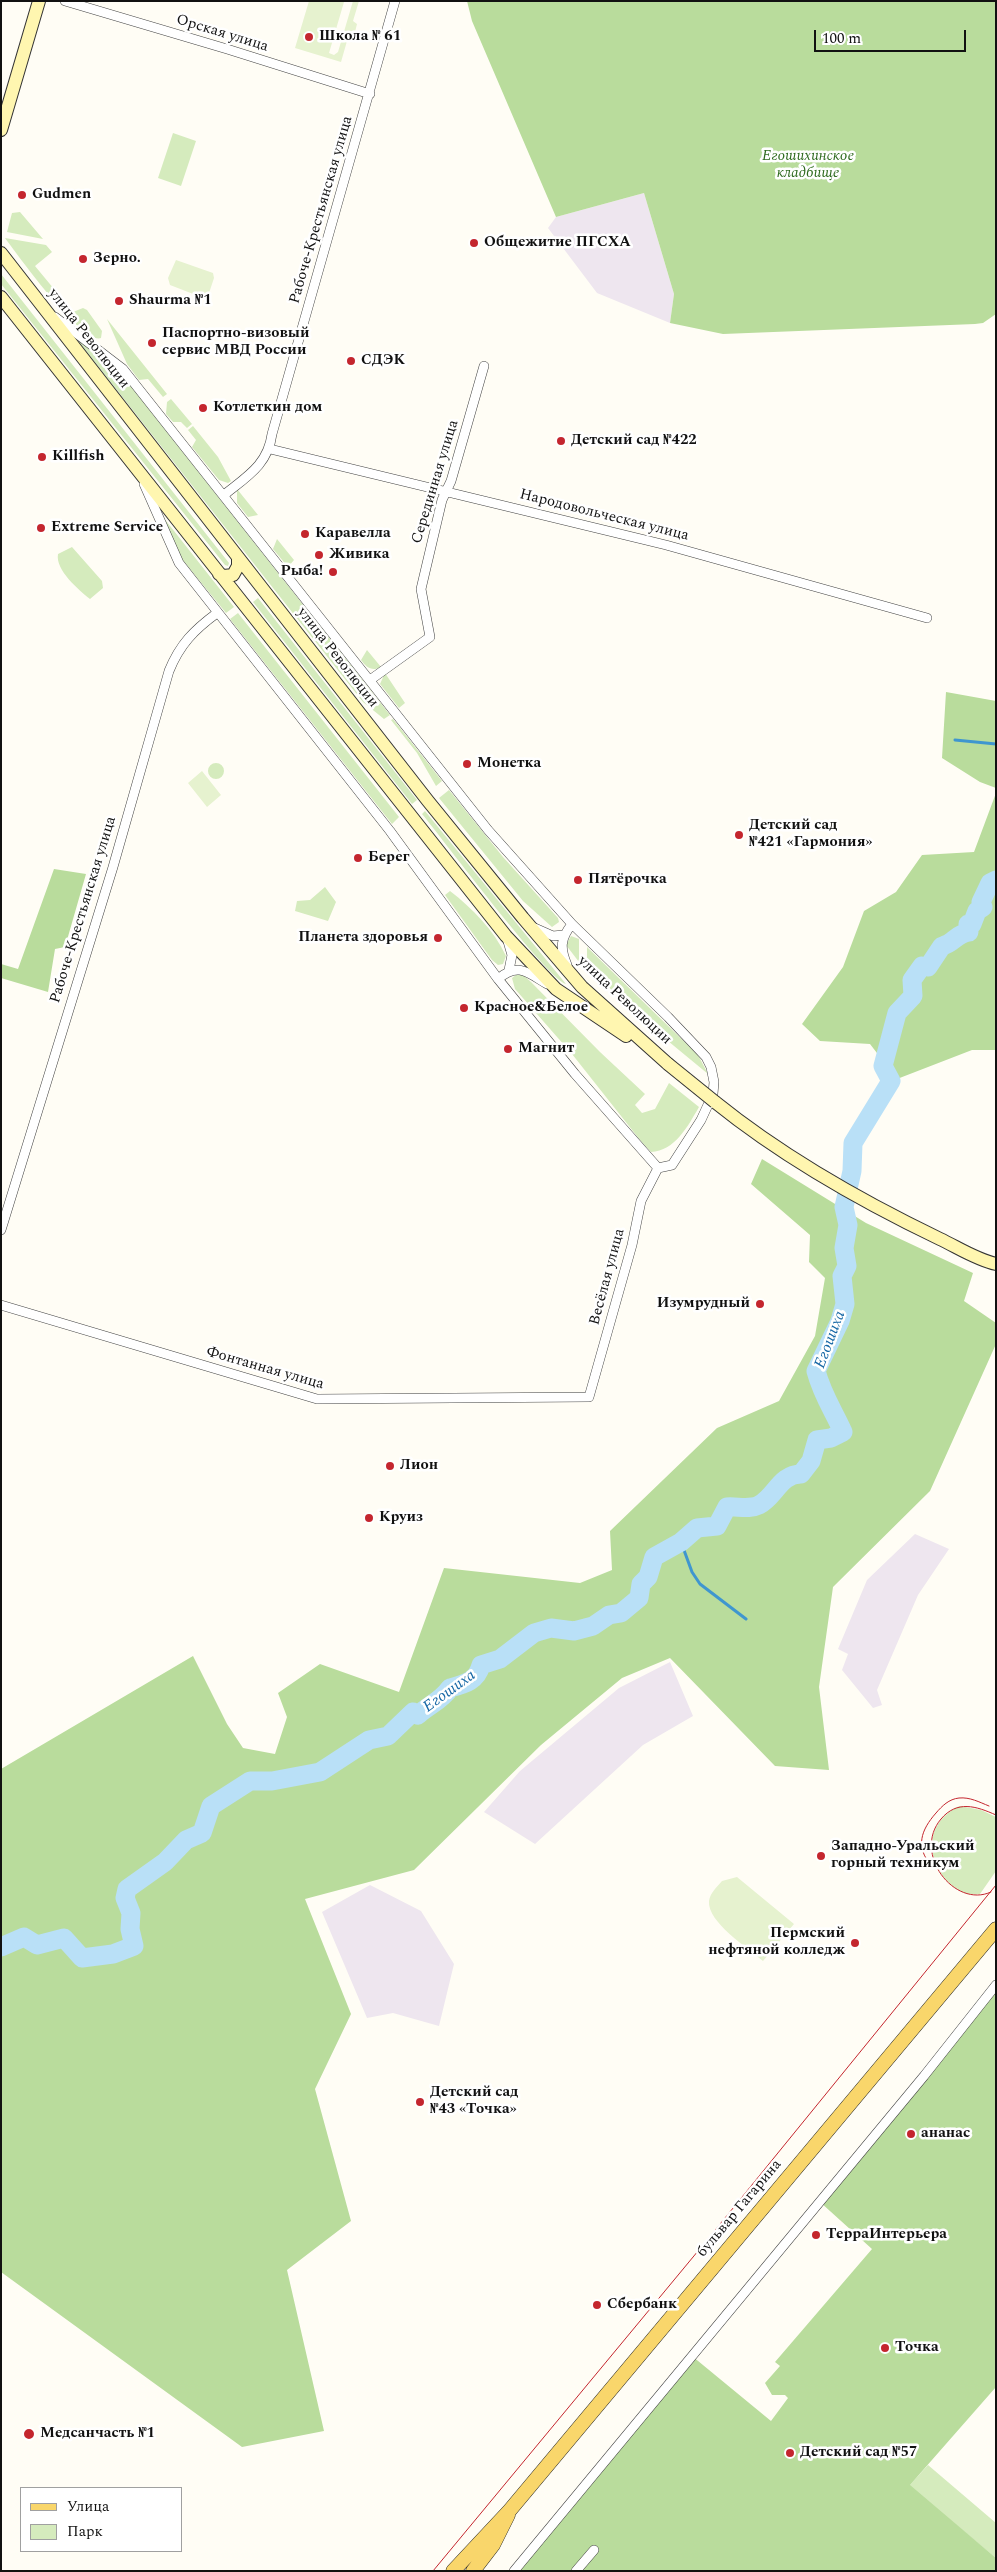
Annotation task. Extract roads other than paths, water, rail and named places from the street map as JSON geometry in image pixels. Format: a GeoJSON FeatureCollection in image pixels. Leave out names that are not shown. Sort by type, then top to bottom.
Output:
{"type":"FeatureCollection","features":[{"type":"Feature","properties":{"kind":"main road"},"geometry":{"type":"LineString","coordinates":[[1,130],[39,1]]}},
{"type":"Feature","properties":{"kind":"main road","name":"улица Революции"},"geometry":{"type":"LineString","coordinates":[[1,253],[238,558],[523,918],[571,975],[668,1064],[734,1117],[838,1186],[917,1228],[994,1265]]}},
{"type":"Feature","properties":{"kind":"main road","name":"улица Революции"},"geometry":{"type":"LineString","coordinates":[[1,297],[141,477],[506,936],[556,988],[668,1064]]}},
{"type":"Feature","properties":{"kind":"main road"},"geometry":{"type":"LineString","coordinates":[[219,574],[233,575],[238,566],[238,558]]}},
{"type":"Feature","properties":{"kind":"main road","name":"бульвар Гагарина"},"geometry":{"type":"LineString","coordinates":[[453,2571],[510,2510],[996,1929]]}},
{"type":"Feature","properties":{"kind":"main road","name":"бульвар Гагарина"},"geometry":{"type":"LineString","coordinates":[[473,2571],[498,2537],[510,2510]]}},
{"type":"Feature","properties":{"kind":"street","name":"Орская улица"},"geometry":{"type":"LineString","coordinates":[[65,1],[232,50],[370,94]]}},
{"type":"Feature","properties":{"kind":"street","name":"Рабоче-Крестьянская улица"},"geometry":{"type":"LineString","coordinates":[[224,495],[264,460],[270,449],[272,434],[395,1]]}},
{"type":"Feature","properties":{"kind":"street"},"geometry":{"type":"LineString","coordinates":[[45,310],[123,369],[488,830],[572,924],[668,1017],[706,1057],[711,1066],[714,1082],[710,1104],[672,1164],[658,1168],[581,1082],[498,979],[390,832],[178,563],[141,477]]}},
{"type":"Feature","properties":{"kind":"street","name":"Серединная улица"},"geometry":{"type":"LineString","coordinates":[[370,680],[430,637],[420,589],[442,500],[447,491],[484,366]]}},
{"type":"Feature","properties":{"kind":"street","name":"Народовольческая улица"},"geometry":{"type":"LineString","coordinates":[[270,449],[739,564],[798,583],[928,618]]}},
{"type":"Feature","properties":{"kind":"street","name":"Рабоче-Крестьянская улица"},"geometry":{"type":"LineString","coordinates":[[1,1230],[30,1140],[169,671],[177,651],[187,637],[217,613]]}},
{"type":"Feature","properties":{"kind":"street"},"geometry":{"type":"LineString","coordinates":[[523,918],[541,932],[553,936],[563,935]]}},
{"type":"Feature","properties":{"kind":"street"},"geometry":{"type":"LineString","coordinates":[[571,975],[563,957],[560,942],[572,924]]}},
{"type":"Feature","properties":{"kind":"street"},"geometry":{"type":"LineString","coordinates":[[506,936],[512,955],[509,970]]}},
{"type":"Feature","properties":{"kind":"street"},"geometry":{"type":"LineString","coordinates":[[498,979],[509,970],[518,969],[556,988]]}},
{"type":"Feature","properties":{"kind":"street","name":"Весёлая улица"},"geometry":{"type":"LineString","coordinates":[[589,1397],[632,1245],[641,1201],[658,1168]]}},
{"type":"Feature","properties":{"kind":"street","name":"Фонтанная улица"},"geometry":{"type":"LineString","coordinates":[[1,1305],[317,1399],[589,1397]]}},
{"type":"Feature","properties":{"kind":"street"},"geometry":{"type":"LineString","coordinates":[[514,2571],[924,2076],[996,1985]]}},
{"type":"Feature","properties":{"kind":"street"},"geometry":{"type":"LineString","coordinates":[[576,2571],[594,2550]]}},
{"type":"Feature","properties":{"kind":"waterway"},"geometry":{"type":"LineString","coordinates":[[955,740],[996,744]]}},
{"type":"Feature","properties":{"kind":"waterway","name":"Егошиха"},"geometry":{"type":"LineString","coordinates":[[1,1947],[24,1937],[37,1945],[64,1938],[82,1958],[113,1954],[134,1946],[130,1929],[131,1913],[125,1898],[127,1889],[165,1862],[186,1840],[202,1833],[211,1806],[250,1781],[272,1781],[320,1772],[369,1740],[388,1736],[413,1712],[418,1715],[439,1700],[450,1688],[465,1683],[477,1675],[481,1665],[500,1659],[534,1633],[551,1628],[574,1631],[593,1626],[609,1615],[621,1613],[639,1598],[641,1584],[648,1577],[654,1557],[681,1542],[697,1528],[717,1526],[727,1507],[759,1505],[788,1478],[801,1474],[811,1461],[817,1440],[831,1438],[843,1432],[816,1371],[840,1321],[845,1304],[842,1276],[847,1266],[844,1248],[848,1225],[844,1207],[852,1171],[853,1143],[891,1081],[883,1066],[897,1013],[913,996],[912,980],[922,966],[928,967],[942,946],[961,934],[969,932],[968,924],[972,924],[977,911],[983,907],[981,902],[990,883],[996,880]]}},
{"type":"Feature","properties":{"kind":"waterway"},"geometry":{"type":"LineString","coordinates":[[681,1542],[692,1572],[700,1584],[746,1619]]}},
{"type":"Feature","properties":{"kind":"tram line"},"geometry":{"type":"LineString","coordinates":[[931,1865],[923,1852],[922,1839],[931,1819],[941,1808],[949,1801],[959,1798],[971,1799],[989,1806]]}},
{"type":"Feature","properties":{"kind":"tram line"},"geometry":{"type":"LineString","coordinates":[[991,1892],[977,1895],[964,1893],[951,1885],[941,1875],[934,1862],[931,1847],[933,1833],[941,1819],[954,1809],[967,1806],[996,1815]]}},
{"type":"Feature","properties":{"kind":"tram line"},"geometry":{"type":"LineString","coordinates":[[433,2571],[703,2245],[996,1885]]}},
{"type":"Feature","properties":{"kind":"place","name":"Школа № 61"},"geometry":{"type":"Point","coordinates":[309,37]}},
{"type":"Feature","properties":{"kind":"place","name":"Gudmen"},"geometry":{"type":"Point","coordinates":[22,195]}},
{"type":"Feature","properties":{"kind":"place","name":"Общежитие ПГСХА"},"geometry":{"type":"Point","coordinates":[474,243]}},
{"type":"Feature","properties":{"kind":"place","name":"Зерно."},"geometry":{"type":"Point","coordinates":[83,259]}},
{"type":"Feature","properties":{"kind":"place","name":"Shaurma №1"},"geometry":{"type":"Point","coordinates":[119,301]}},
{"type":"Feature","properties":{"kind":"place","name":"Паспортно-визовый сервис МВД России"},"geometry":{"type":"Point","coordinates":[152,343]}},
{"type":"Feature","properties":{"kind":"place","name":"СДЭК"},"geometry":{"type":"Point","coordinates":[351,361]}},
{"type":"Feature","properties":{"kind":"place","name":"Котлеткин дом"},"geometry":{"type":"Point","coordinates":[203,408]}},
{"type":"Feature","properties":{"kind":"place","name":"Детский сад №422"},"geometry":{"type":"Point","coordinates":[561,441]}},
{"type":"Feature","properties":{"kind":"place","name":"Killfish"},"geometry":{"type":"Point","coordinates":[42,457]}},
{"type":"Feature","properties":{"kind":"place","name":"Extreme Service"},"geometry":{"type":"Point","coordinates":[41,528]}},
{"type":"Feature","properties":{"kind":"place","name":"Каравелла"},"geometry":{"type":"Point","coordinates":[305,534]}},
{"type":"Feature","properties":{"kind":"place","name":"Живика"},"geometry":{"type":"Point","coordinates":[319,555]}},
{"type":"Feature","properties":{"kind":"place","name":"Рыба!"},"geometry":{"type":"Point","coordinates":[333,572]}},
{"type":"Feature","properties":{"kind":"place","name":"Монетка"},"geometry":{"type":"Point","coordinates":[467,764]}},
{"type":"Feature","properties":{"kind":"place","name":"Детский сад №421 «Гармония»"},"geometry":{"type":"Point","coordinates":[739,835]}},
{"type":"Feature","properties":{"kind":"place","name":"Берег"},"geometry":{"type":"Point","coordinates":[358,858]}},
{"type":"Feature","properties":{"kind":"place","name":"Пятёрочка"},"geometry":{"type":"Point","coordinates":[578,880]}},
{"type":"Feature","properties":{"kind":"place","name":"Планета здоровья"},"geometry":{"type":"Point","coordinates":[438,938]}},
{"type":"Feature","properties":{"kind":"place","name":"Красное&Белое"},"geometry":{"type":"Point","coordinates":[464,1008]}},
{"type":"Feature","properties":{"kind":"place","name":"Магнит"},"geometry":{"type":"Point","coordinates":[508,1049]}},
{"type":"Feature","properties":{"kind":"place","name":"Изумрудный"},"geometry":{"type":"Point","coordinates":[760,1304]}},
{"type":"Feature","properties":{"kind":"place","name":"Лион"},"geometry":{"type":"Point","coordinates":[390,1466]}},
{"type":"Feature","properties":{"kind":"place","name":"Круиз"},"geometry":{"type":"Point","coordinates":[369,1518]}},
{"type":"Feature","properties":{"kind":"place","name":"Западно-Уральский горный техникум"},"geometry":{"type":"Point","coordinates":[821,1856]}},
{"type":"Feature","properties":{"kind":"place","name":"Пермский нефтяной колледж"},"geometry":{"type":"Point","coordinates":[855,1943]}},
{"type":"Feature","properties":{"kind":"place","name":"Детский сад №43 «Точка»"},"geometry":{"type":"Point","coordinates":[420,2102]}},
{"type":"Feature","properties":{"kind":"place","name":"ананас"},"geometry":{"type":"Point","coordinates":[911,2134]}},
{"type":"Feature","properties":{"kind":"place","name":"ТерраИнтерьера"},"geometry":{"type":"Point","coordinates":[816,2235]}},
{"type":"Feature","properties":{"kind":"place","name":"Сбербанк"},"geometry":{"type":"Point","coordinates":[597,2305]}},
{"type":"Feature","properties":{"kind":"place","name":"Точка"},"geometry":{"type":"Point","coordinates":[885,2348]}},
{"type":"Feature","properties":{"kind":"place","name":"Медсанчасть №1"},"geometry":{"type":"Point","coordinates":[29,2434]}},
{"type":"Feature","properties":{"kind":"place","name":"Детский сад №57"},"geometry":{"type":"Point","coordinates":[790,2453]}},
{"type":"Feature","properties":{"kind":"park label","name":"Егошихинское кладбище"},"geometry":{"type":"Point","coordinates":[808,166]}}]}
